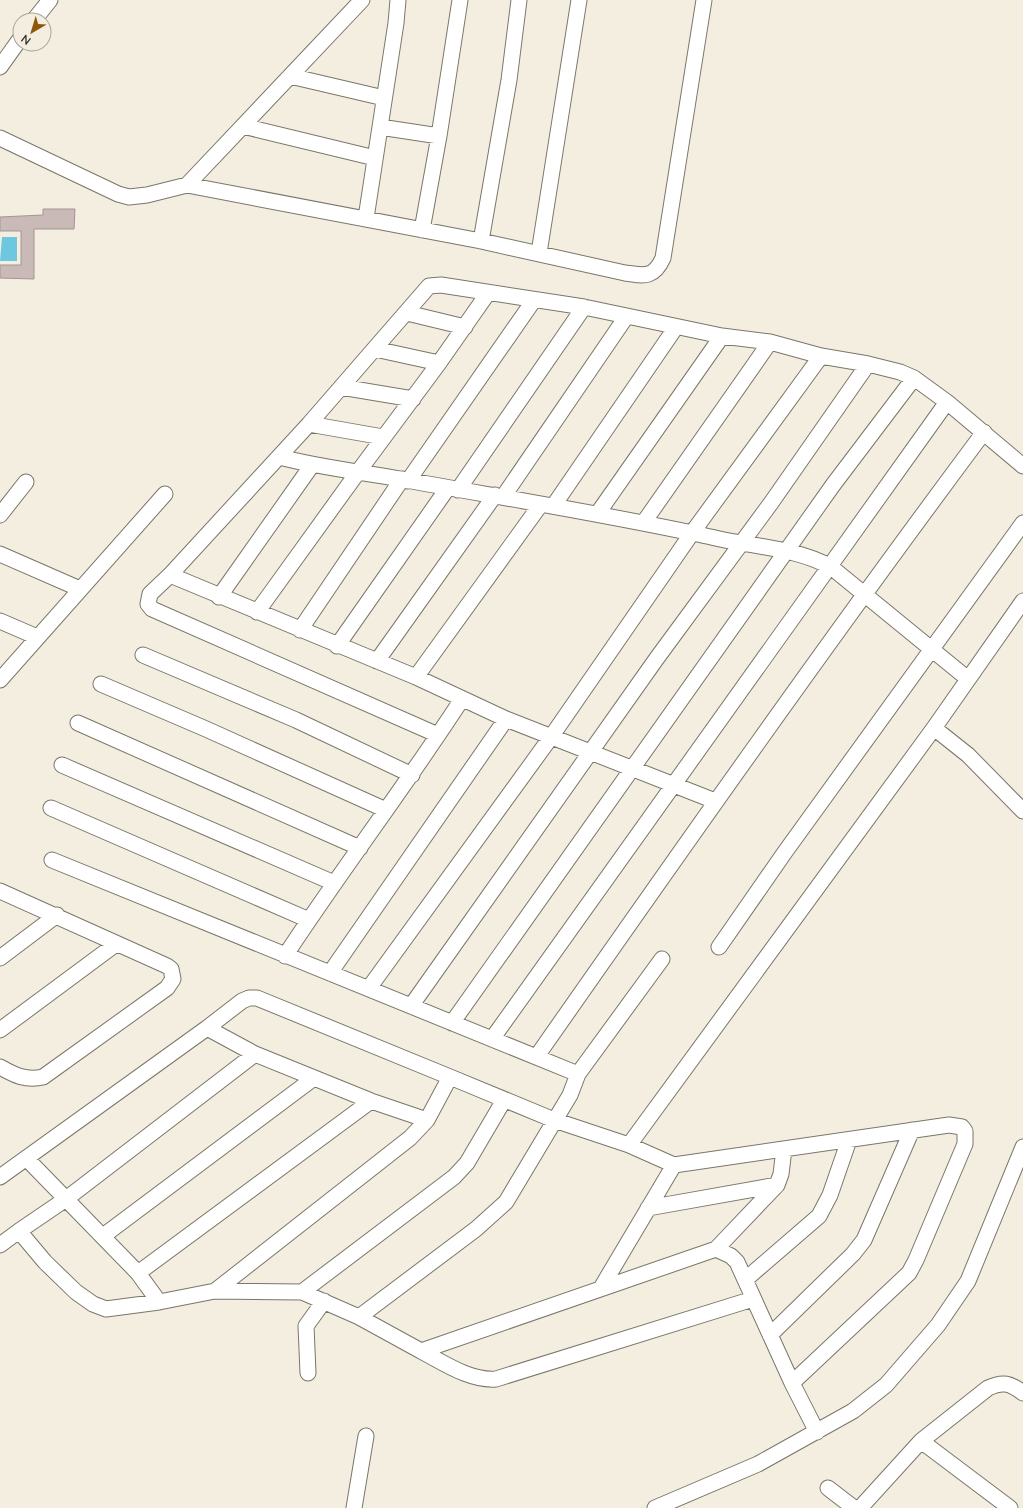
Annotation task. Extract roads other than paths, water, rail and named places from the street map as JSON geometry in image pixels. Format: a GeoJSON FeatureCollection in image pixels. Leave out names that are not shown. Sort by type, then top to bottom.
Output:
{"type":"FeatureCollection","features":[{"type":"Feature","properties":{"kind":"street"},"geometry":{"type":"LineString","coordinates":[[40,12],[50,0]]}},
{"type":"Feature","properties":{"kind":"street"},"geometry":{"type":"LineString","coordinates":[[187,185],[362,0]]}},
{"type":"Feature","properties":{"kind":"street"},"geometry":{"type":"LineString","coordinates":[[366,218],[396,23],[398,0]]}},
{"type":"Feature","properties":{"kind":"street"},"geometry":{"type":"LineString","coordinates":[[422,230],[439,136],[460,0]]}},
{"type":"Feature","properties":{"kind":"street"},"geometry":{"type":"LineString","coordinates":[[481,241],[509,80],[519,0]]}},
{"type":"Feature","properties":{"kind":"street"},"geometry":{"type":"LineString","coordinates":[[538,254],[580,0]]}},
{"type":"Feature","properties":{"kind":"street"},"geometry":{"type":"LineString","coordinates":[[0,138],[118,194],[129,197],[147,195],[187,185],[481,241],[625,273],[642,275],[652,274],[659,268],[663,258],[704,0]]}},
{"type":"Feature","properties":{"kind":"street"},"geometry":{"type":"LineString","coordinates":[[0,68],[12,51]]}},
{"type":"Feature","properties":{"kind":"street"},"geometry":{"type":"LineString","coordinates":[[290,76],[384,98]]}},
{"type":"Feature","properties":{"kind":"street"},"geometry":{"type":"LineString","coordinates":[[243,126],[375,158]]}},
{"type":"Feature","properties":{"kind":"street"},"geometry":{"type":"LineString","coordinates":[[380,126],[439,136]]}},
{"type":"Feature","properties":{"kind":"street"},"geometry":{"type":"LineString","coordinates":[[438,735],[152,609],[148,604],[150,594],[170,576],[309,424],[430,286],[441,285],[584,307],[626,318],[722,336],[770,342],[821,356],[868,364],[914,378],[948,402],[1023,466]]}},
{"type":"Feature","properties":{"kind":"street"},"geometry":{"type":"LineString","coordinates":[[257,612],[383,437],[439,364],[488,293]]}},
{"type":"Feature","properties":{"kind":"street"},"geometry":{"type":"LineString","coordinates":[[300,630],[534,300]]}},
{"type":"Feature","properties":{"kind":"street"},"geometry":{"type":"LineString","coordinates":[[337,646],[584,307]]}},
{"type":"Feature","properties":{"kind":"street"},"geometry":{"type":"LineString","coordinates":[[407,313],[465,327]]}},
{"type":"Feature","properties":{"kind":"street"},"geometry":{"type":"LineString","coordinates":[[377,661],[500,496],[626,318]]}},
{"type":"Feature","properties":{"kind":"street"},"geometry":{"type":"LineString","coordinates":[[416,677],[547,504],[676,327]]}},
{"type":"Feature","properties":{"kind":"street"},"geometry":{"type":"LineString","coordinates":[[598,513],[722,336]]}},
{"type":"Feature","properties":{"kind":"street"},"geometry":{"type":"LineString","coordinates":[[644,522],[770,342]]}},
{"type":"Feature","properties":{"kind":"street"},"geometry":{"type":"LineString","coordinates":[[375,349],[439,364]]}},
{"type":"Feature","properties":{"kind":"street"},"geometry":{"type":"LineString","coordinates":[[369,988],[551,737],[692,533],[821,356]]}},
{"type":"Feature","properties":{"kind":"street"},"geometry":{"type":"LineString","coordinates":[[411,1006],[740,543],[771,503],[868,364]]}},
{"type":"Feature","properties":{"kind":"street"},"geometry":{"type":"LineString","coordinates":[[452,1023],[833,485],[914,378]]}},
{"type":"Feature","properties":{"kind":"street"},"geometry":{"type":"LineString","coordinates":[[341,388],[413,399]]}},
{"type":"Feature","properties":{"kind":"street"},"geometry":{"type":"LineString","coordinates":[[492,1039],[948,402]]}},
{"type":"Feature","properties":{"kind":"street"},"geometry":{"type":"LineString","coordinates":[[309,424],[383,437]]}},
{"type":"Feature","properties":{"kind":"street"},"geometry":{"type":"LineString","coordinates":[[537,1056],[715,801],[864,593],[984,432]]}},
{"type":"Feature","properties":{"kind":"street"},"geometry":{"type":"LineString","coordinates":[[279,457],[312,465],[598,513],[740,543],[788,550],[822,562],[831,567],[968,679]]}},
{"type":"Feature","properties":{"kind":"street"},"geometry":{"type":"LineString","coordinates":[[219,597],[312,465]]}},
{"type":"Feature","properties":{"kind":"street"},"geometry":{"type":"LineString","coordinates":[[0,514],[26,482]]}},
{"type":"Feature","properties":{"kind":"street"},"geometry":{"type":"LineString","coordinates":[[0,680],[165,494]]}},
{"type":"Feature","properties":{"kind":"street"},"geometry":{"type":"LineString","coordinates":[[719,947],[785,852],[1023,523]]}},
{"type":"Feature","properties":{"kind":"street"},"geometry":{"type":"LineString","coordinates":[[0,554],[80,589]]}},
{"type":"Feature","properties":{"kind":"street"},"geometry":{"type":"LineString","coordinates":[[170,576],[337,646],[416,677],[506,719],[715,801]]}},
{"type":"Feature","properties":{"kind":"street"},"geometry":{"type":"LineString","coordinates":[[629,1145],[934,728],[1023,601]]}},
{"type":"Feature","properties":{"kind":"street"},"geometry":{"type":"LineString","coordinates":[[0,621],[37,637]]}},
{"type":"Feature","properties":{"kind":"street"},"geometry":{"type":"LineString","coordinates":[[143,655],[296,720],[412,775]]}},
{"type":"Feature","properties":{"kind":"street"},"geometry":{"type":"LineString","coordinates":[[101,684],[206,729],[386,810]]}},
{"type":"Feature","properties":{"kind":"street"},"geometry":{"type":"LineString","coordinates":[[285,956],[334,884],[412,775],[462,699]]}},
{"type":"Feature","properties":{"kind":"street"},"geometry":{"type":"LineString","coordinates":[[330,973],[506,719]]}},
{"type":"Feature","properties":{"kind":"street"},"geometry":{"type":"LineString","coordinates":[[78,723],[360,848]]}},
{"type":"Feature","properties":{"kind":"street"},"geometry":{"type":"LineString","coordinates":[[934,728],[968,755],[1023,811]]}},
{"type":"Feature","properties":{"kind":"street"},"geometry":{"type":"LineString","coordinates":[[62,765],[334,884]]}},
{"type":"Feature","properties":{"kind":"street"},"geometry":{"type":"LineString","coordinates":[[51,808],[309,920]]}},
{"type":"Feature","properties":{"kind":"street"},"geometry":{"type":"LineString","coordinates":[[52,860],[285,956],[369,988],[452,1023],[537,1056],[578,1074]]}},
{"type":"Feature","properties":{"kind":"street"},"geometry":{"type":"LineString","coordinates":[[0,891],[57,915],[171,969],[173,979],[167,988],[43,1077],[32,1080],[23,1078],[0,1067]]}},
{"type":"Feature","properties":{"kind":"street"},"geometry":{"type":"LineString","coordinates":[[0,958],[57,915]]}},
{"type":"Feature","properties":{"kind":"street"},"geometry":{"type":"LineString","coordinates":[[0,1030],[116,944]]}},
{"type":"Feature","properties":{"kind":"street"},"geometry":{"type":"LineString","coordinates":[[359,1317],[476,1229],[506,1202],[570,1095],[578,1074],[662,959]]}},
{"type":"Feature","properties":{"kind":"street"},"geometry":{"type":"LineString","coordinates":[[0,1177],[207,1028],[242,1001],[249,998],[257,998],[554,1120],[629,1145],[674,1166],[912,1130],[956,1125],[962,1127],[966,1136],[965,1144],[916,1260],[909,1273],[792,1383]]}},
{"type":"Feature","properties":{"kind":"street"},"geometry":{"type":"LineString","coordinates":[[207,1028],[255,1054],[371,1101],[427,1120]]}},
{"type":"Feature","properties":{"kind":"street"},"geometry":{"type":"LineString","coordinates":[[0,1245],[66,1199],[255,1054]]}},
{"type":"Feature","properties":{"kind":"street"},"geometry":{"type":"LineString","coordinates":[[215,1291],[410,1138],[427,1120],[450,1077]]}},
{"type":"Feature","properties":{"kind":"street"},"geometry":{"type":"LineString","coordinates":[[103,1236],[314,1078]]}},
{"type":"Feature","properties":{"kind":"street"},"geometry":{"type":"LineString","coordinates":[[302,1292],[454,1177],[467,1163],[504,1100]]}},
{"type":"Feature","properties":{"kind":"street"},"geometry":{"type":"LineString","coordinates":[[138,1272],[371,1101]]}},
{"type":"Feature","properties":{"kind":"street"},"geometry":{"type":"LineString","coordinates":[[770,1335],[853,1254],[864,1240],[912,1130]]}},
{"type":"Feature","properties":{"kind":"street"},"geometry":{"type":"LineString","coordinates":[[746,1279],[819,1216],[830,1195],[848,1140]]}},
{"type":"Feature","properties":{"kind":"street"},"geometry":{"type":"LineString","coordinates":[[655,1508],[758,1464],[853,1411],[886,1385],[938,1325],[968,1281],[1023,1147]]}},
{"type":"Feature","properties":{"kind":"street"},"geometry":{"type":"LineString","coordinates":[[421,1351],[716,1249],[777,1184],[781,1174],[784,1149]]}},
{"type":"Feature","properties":{"kind":"street"},"geometry":{"type":"LineString","coordinates":[[26,1158],[138,1272],[159,1302]]}},
{"type":"Feature","properties":{"kind":"street"},"geometry":{"type":"LineString","coordinates":[[601,1288],[674,1166]]}},
{"type":"Feature","properties":{"kind":"street"},"geometry":{"type":"LineString","coordinates":[[648,1208],[777,1184]]}},
{"type":"Feature","properties":{"kind":"street"},"geometry":{"type":"LineString","coordinates":[[19,1231],[70,1287],[93,1304],[106,1309],[159,1302],[215,1291],[302,1292],[359,1317],[470,1376],[487,1380],[496,1379],[753,1299]]}},
{"type":"Feature","properties":{"kind":"street"},"geometry":{"type":"LineString","coordinates":[[716,1249],[731,1256],[737,1262],[792,1383],[817,1432]]}},
{"type":"Feature","properties":{"kind":"street"},"geometry":{"type":"LineString","coordinates":[[308,1373],[306,1326],[324,1301]]}},
{"type":"Feature","properties":{"kind":"street"},"geometry":{"type":"LineString","coordinates":[[860,1508],[922,1441],[988,1388],[998,1383],[1005,1382],[1020,1385]]}},
{"type":"Feature","properties":{"kind":"street"},"geometry":{"type":"LineString","coordinates":[[354,1508],[366,1436]]}},
{"type":"Feature","properties":{"kind":"street"},"geometry":{"type":"LineString","coordinates":[[922,1441],[996,1503],[1010,1508]]}},
{"type":"Feature","properties":{"kind":"street"},"geometry":{"type":"LineString","coordinates":[[828,1488],[854,1508]]}},
{"type":"Feature","properties":{"kind":"water"},"geometry":{"type":"Polygon","coordinates":[[[2,237],[17,237],[17,261],[0,261],[2,237]]]}}]}
